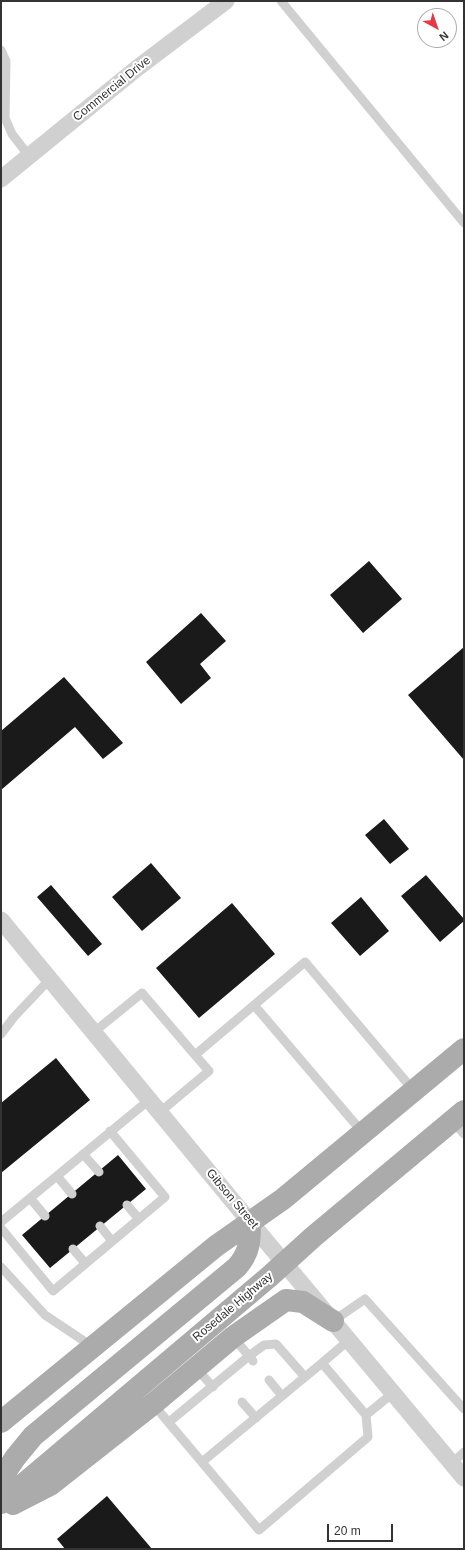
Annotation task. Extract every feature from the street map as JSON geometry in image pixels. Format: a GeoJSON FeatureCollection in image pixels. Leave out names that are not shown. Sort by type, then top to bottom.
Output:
{"type":"FeatureCollection","features":[{"type":"Feature","properties":{"kind":"main road"},"geometry":{"type":"LineString","coordinates":[[1,1422],[216,1246],[283,1199],[464,1049]]}},
{"type":"Feature","properties":{"kind":"main road","name":"Rosedale Highway"},"geometry":{"type":"LineString","coordinates":[[1,1503],[284,1263],[460,1122]]}},
{"type":"Feature","properties":{"kind":"main road"},"geometry":{"type":"LineString","coordinates":[[1,1479],[15,1458],[33,1436],[237,1267],[244,1258],[250,1241],[250,1222]]}},
{"type":"Feature","properties":{"kind":"main road"},"geometry":{"type":"LineString","coordinates":[[1,1509],[50,1485],[153,1404],[233,1337],[286,1300],[303,1302],[333,1321]]}},
{"type":"Feature","properties":{"kind":"street","name":"Commercial Drive"},"geometry":{"type":"LineString","coordinates":[[1,179],[136,69],[226,1]]}},
{"type":"Feature","properties":{"kind":"street","name":"Gibson Street"},"geometry":{"type":"LineString","coordinates":[[1,920],[284,1263],[394,1393],[458,1457],[464,1478]]}},
{"type":"Feature","properties":{"kind":"lane"},"geometry":{"type":"LineString","coordinates":[[281,1],[464,224]]}},
{"type":"Feature","properties":{"kind":"lane"},"geometry":{"type":"LineString","coordinates":[[1,50],[6,61],[5,118],[12,134],[29,156]]}},
{"type":"Feature","properties":{"kind":"lane"},"geometry":{"type":"LineString","coordinates":[[195,1055],[304,962],[414,1091]]}},
{"type":"Feature","properties":{"kind":"lane"},"geometry":{"type":"LineString","coordinates":[[1,1034],[14,1017],[50,979]]}},
{"type":"Feature","properties":{"kind":"lane"},"geometry":{"type":"LineString","coordinates":[[1,1222],[110,1132],[208,1071],[142,993],[94,1032]]}},
{"type":"Feature","properties":{"kind":"lane"},"geometry":{"type":"LineString","coordinates":[[254,1005],[363,1133]]}},
{"type":"Feature","properties":{"kind":"lane"},"geometry":{"type":"LineString","coordinates":[[1,1228],[53,1290],[165,1197],[110,1132]]}},
{"type":"Feature","properties":{"kind":"lane"},"geometry":{"type":"LineString","coordinates":[[83,1154],[99,1172]]}},
{"type":"Feature","properties":{"kind":"lane"},"geometry":{"type":"LineString","coordinates":[[57,1176],[72,1194]]}},
{"type":"Feature","properties":{"kind":"lane"},"geometry":{"type":"LineString","coordinates":[[30,1198],[45,1216]]}},
{"type":"Feature","properties":{"kind":"lane"},"geometry":{"type":"LineString","coordinates":[[127,1205],[138,1219]]}},
{"type":"Feature","properties":{"kind":"lane"},"geometry":{"type":"LineString","coordinates":[[100,1226],[112,1241]]}},
{"type":"Feature","properties":{"kind":"lane"},"geometry":{"type":"LineString","coordinates":[[73,1249],[85,1263]]}},
{"type":"Feature","properties":{"kind":"lane"},"geometry":{"type":"LineString","coordinates":[[1,1267],[45,1316],[93,1347]]}},
{"type":"Feature","properties":{"kind":"lane"},"geometry":{"type":"LineString","coordinates":[[333,1321],[365,1299],[464,1408]]}},
{"type":"Feature","properties":{"kind":"lane"},"geometry":{"type":"LineString","coordinates":[[233,1337],[251,1358]]}},
{"type":"Feature","properties":{"kind":"lane"},"geometry":{"type":"LineString","coordinates":[[202,1462],[349,1340]]}},
{"type":"Feature","properties":{"kind":"lane"},"geometry":{"type":"LineString","coordinates":[[169,1422],[212,1387],[224,1381],[264,1345],[276,1344],[305,1377]]}},
{"type":"Feature","properties":{"kind":"lane"},"geometry":{"type":"LineString","coordinates":[[153,1404],[259,1530],[368,1437],[366,1415],[322,1363]]}},
{"type":"Feature","properties":{"kind":"lane"},"geometry":{"type":"LineString","coordinates":[[196,1368],[212,1387]]}},
{"type":"Feature","properties":{"kind":"lane"},"geometry":{"type":"LineString","coordinates":[[269,1380],[282,1396]]}},
{"type":"Feature","properties":{"kind":"lane"},"geometry":{"type":"LineString","coordinates":[[366,1415],[394,1393]]}},
{"type":"Feature","properties":{"kind":"lane"},"geometry":{"type":"LineString","coordinates":[[242,1402],[256,1418]]}},
{"type":"Feature","properties":{"kind":"building"},"geometry":{"type":"Polygon","coordinates":[[[369,561],[402,599],[363,633],[330,595],[369,561]]]}},
{"type":"Feature","properties":{"kind":"building"},"geometry":{"type":"Polygon","coordinates":[[[201,613],[226,641],[200,664],[211,678],[181,704],[146,662],[201,613]]]}},
{"type":"Feature","properties":{"kind":"building"},"geometry":{"type":"Polygon","coordinates":[[[464,647],[464,760],[408,695],[464,647]]]}},
{"type":"Feature","properties":{"kind":"building"},"geometry":{"type":"Polygon","coordinates":[[[64,677],[123,743],[103,759],[75,727],[1,790],[1,731],[64,677]]]}},
{"type":"Feature","properties":{"kind":"building"},"geometry":{"type":"Polygon","coordinates":[[[384,819],[409,849],[390,864],[365,835],[384,819]]]}},
{"type":"Feature","properties":{"kind":"building"},"geometry":{"type":"Polygon","coordinates":[[[151,863],[181,898],[142,931],[112,897],[151,863]]]}},
{"type":"Feature","properties":{"kind":"building"},"geometry":{"type":"Polygon","coordinates":[[[426,875],[464,919],[464,921],[440,942],[401,896],[426,875]]]}},
{"type":"Feature","properties":{"kind":"building"},"geometry":{"type":"Polygon","coordinates":[[[51,885],[102,944],[88,956],[37,897],[51,885]]]}},
{"type":"Feature","properties":{"kind":"building"},"geometry":{"type":"Polygon","coordinates":[[[361,897],[389,931],[360,956],[331,923],[361,897]]]}},
{"type":"Feature","properties":{"kind":"building"},"geometry":{"type":"Polygon","coordinates":[[[232,903],[275,954],[199,1018],[156,968],[232,903]]]}},
{"type":"Feature","properties":{"kind":"building"},"geometry":{"type":"Polygon","coordinates":[[[56,1058],[90,1100],[1,1173],[1,1103],[56,1058]]]}},
{"type":"Feature","properties":{"kind":"building"},"geometry":{"type":"Polygon","coordinates":[[[118,1155],[146,1189],[50,1268],[22,1235],[118,1155]]]}},
{"type":"Feature","properties":{"kind":"building"},"geometry":{"type":"Polygon","coordinates":[[[107,1496],[152,1549],[65,1549],[57,1539],[107,1496]]]}}]}
